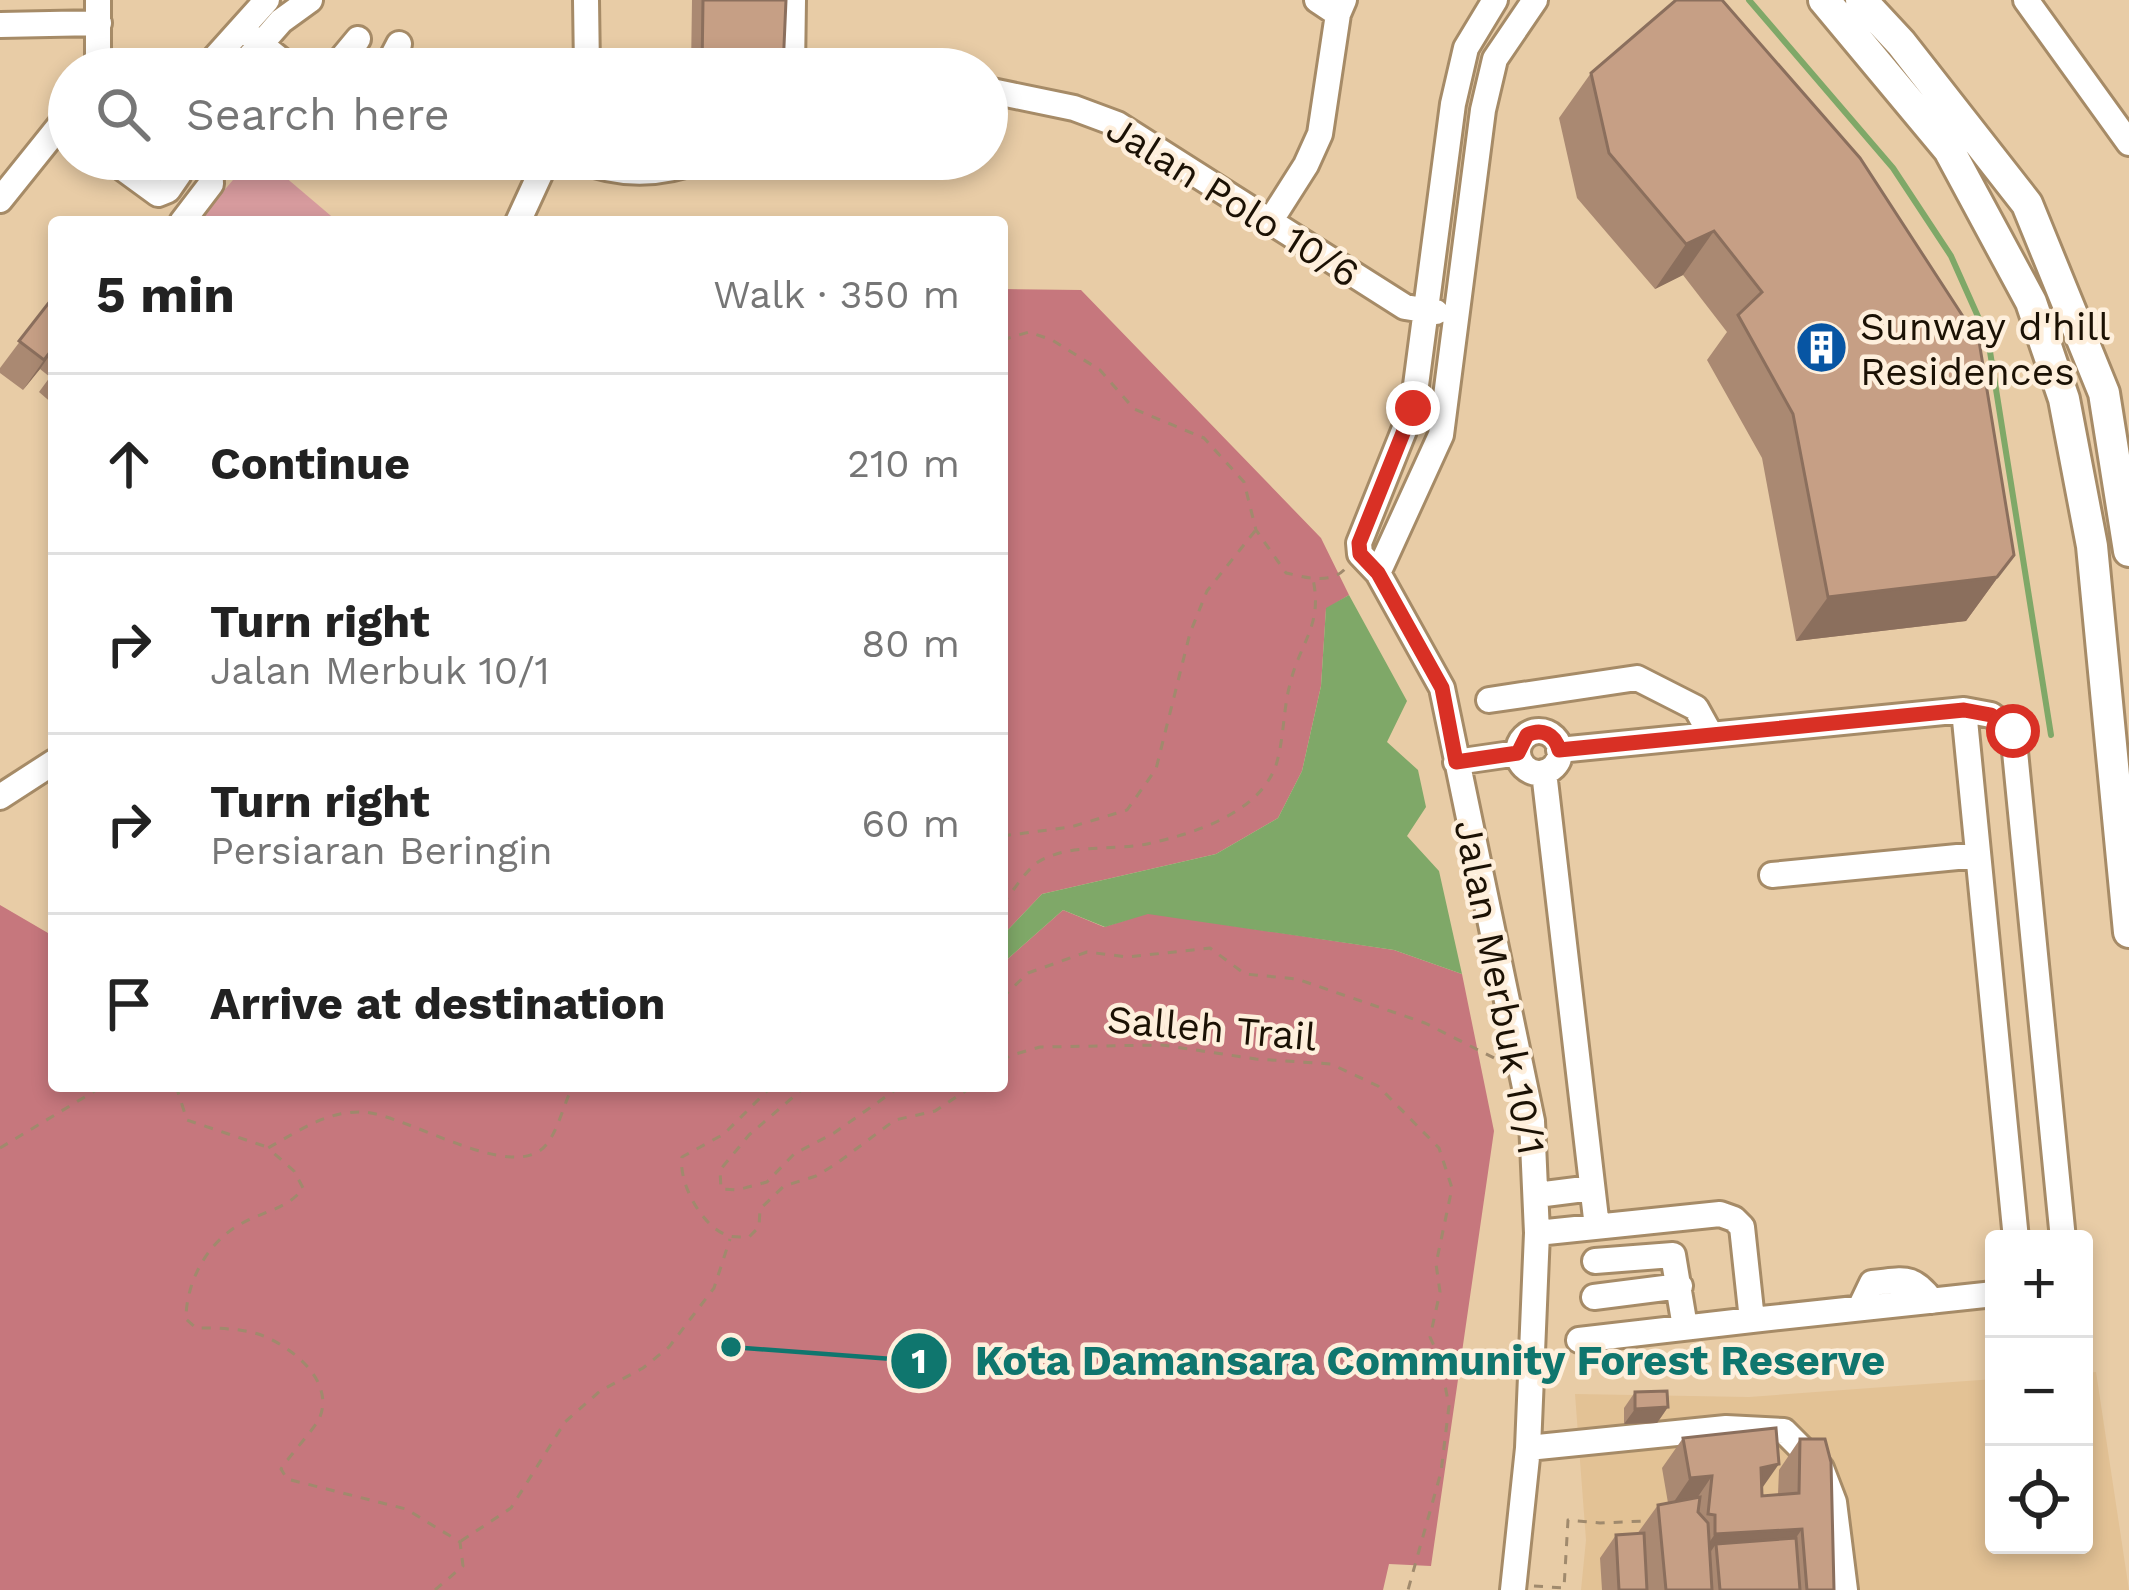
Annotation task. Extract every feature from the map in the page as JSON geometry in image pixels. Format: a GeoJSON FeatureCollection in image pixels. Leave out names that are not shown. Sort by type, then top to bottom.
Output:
{"type":"FeatureCollection","features":[{"type":"Feature","properties":{"kind":"main road"},"geometry":{"type":"LineString","coordinates":[[1824,0],[1949,151],[2031,302],[2064,399],[2092,546],[2129,932]]}},
{"type":"Feature","properties":{"kind":"main road"},"geometry":{"type":"LineString","coordinates":[[1861,0],[1901,43],[2027,204],[2065,290],[2104,392],[2127,506],[2129,545],[2092,546]]}},
{"type":"Feature","properties":{"kind":"main road"},"geometry":{"type":"LineString","coordinates":[[2065,290],[2129,413]]}},
{"type":"Feature","properties":{"kind":"main road"},"geometry":{"type":"LineString","coordinates":[[2086,509],[2127,506]]}},
{"type":"Feature","properties":{"kind":"street"},"geometry":{"type":"LineString","coordinates":[[246,48],[267,0]]}},
{"type":"Feature","properties":{"kind":"street"},"geometry":{"type":"LineString","coordinates":[[234,48],[310,0]]}},
{"type":"Feature","properties":{"kind":"street"},"geometry":{"type":"LineString","coordinates":[[586,0],[586,48]]}},
{"type":"Feature","properties":{"kind":"street"},"geometry":{"type":"LineString","coordinates":[[792,48],[793,0]]}},
{"type":"Feature","properties":{"kind":"street"},"geometry":{"type":"LineString","coordinates":[[1369,564],[1359,543],[1413,408],[1415,310],[1453,104],[1466,48],[1495,0]]}},
{"type":"Feature","properties":{"kind":"street"},"geometry":{"type":"LineString","coordinates":[[1369,564],[1441,434],[1483,110],[1495,59],[1534,0]]}},
{"type":"Feature","properties":{"kind":"street"},"geometry":{"type":"LineString","coordinates":[[2026,0],[2128,138]]}},
{"type":"Feature","properties":{"kind":"street"},"geometry":{"type":"LineString","coordinates":[[1271,220],[1320,134],[1333,4]]}},
{"type":"Feature","properties":{"kind":"street"},"geometry":{"type":"LineString","coordinates":[[0,26],[98,12],[98,48]]}},
{"type":"Feature","properties":{"kind":"street"},"geometry":{"type":"LineString","coordinates":[[250,36],[263,48]]}},
{"type":"Feature","properties":{"kind":"street"},"geometry":{"type":"LineString","coordinates":[[350,48],[358,39]]}},
{"type":"Feature","properties":{"kind":"street"},"geometry":{"type":"LineString","coordinates":[[397,48],[399,44]]}},
{"type":"Feature","properties":{"kind":"street","name":"Jalan Polo 10/6"},"geometry":{"type":"LineString","coordinates":[[1008,94],[1074,108],[1117,124],[1415,310]]}},
{"type":"Feature","properties":{"kind":"street"},"geometry":{"type":"LineString","coordinates":[[0,200],[48,141]]}},
{"type":"Feature","properties":{"kind":"street"},"geometry":{"type":"LineString","coordinates":[[139,180],[158,194],[175,180]]}},
{"type":"Feature","properties":{"kind":"street"},"geometry":{"type":"LineString","coordinates":[[187,216],[211,180]]}},
{"type":"Feature","properties":{"kind":"street"},"geometry":{"type":"LineString","coordinates":[[521,216],[537,180]]}},
{"type":"Feature","properties":{"kind":"street"},"geometry":{"type":"LineString","coordinates":[[1415,310],[1459,313]]}},
{"type":"Feature","properties":{"kind":"street","name":"Jalan Merbuk 10/1"},"geometry":{"type":"LineString","coordinates":[[1369,564],[1442,688],[1532,1121],[1537,1233],[1528,1448],[1514,1587]]}},
{"type":"Feature","properties":{"kind":"street"},"geometry":{"type":"LineString","coordinates":[[1489,700],[1637,678],[1696,708],[1711,736]]}},
{"type":"Feature","properties":{"kind":"street"},"geometry":{"type":"LineString","coordinates":[[1538,694],[1540,732]]}},
{"type":"Feature","properties":{"kind":"street"},"geometry":{"type":"LineString","coordinates":[[1559,750],[1964,710],[1991,715],[2013,731],[2062,1230]]}},
{"type":"Feature","properties":{"kind":"street"},"geometry":{"type":"LineString","coordinates":[[1964,710],[2015,1230]]}},
{"type":"Feature","properties":{"kind":"street"},"geometry":{"type":"LineString","coordinates":[[1540,732],[1553,738],[1559,750],[1556,764],[1544,772],[1527,769],[1518,753],[1527,735],[1540,732]]}},
{"type":"Feature","properties":{"kind":"street"},"geometry":{"type":"LineString","coordinates":[[1456,762],[1518,753]]}},
{"type":"Feature","properties":{"kind":"street"},"geometry":{"type":"LineString","coordinates":[[0,797],[48,766]]}},
{"type":"Feature","properties":{"kind":"street"},"geometry":{"type":"LineString","coordinates":[[1544,772],[1597,1227]]}},
{"type":"Feature","properties":{"kind":"street"},"geometry":{"type":"LineString","coordinates":[[1772,875],[1978,855]]}},
{"type":"Feature","properties":{"kind":"street"},"geometry":{"type":"LineString","coordinates":[[1993,1004],[2039,999]]}},
{"type":"Feature","properties":{"kind":"street"},"geometry":{"type":"LineString","coordinates":[[1537,1195],[1592,1189]]}},
{"type":"Feature","properties":{"kind":"street"},"geometry":{"type":"LineString","coordinates":[[1537,1233],[1720,1214],[1735,1219],[1742,1227],[1752,1320]]}},
{"type":"Feature","properties":{"kind":"street"},"geometry":{"type":"LineString","coordinates":[[1594,1261],[1673,1255],[1685,1328]]}},
{"type":"Feature","properties":{"kind":"street"},"geometry":{"type":"LineString","coordinates":[[1594,1297],[1680,1286]]}},
{"type":"Feature","properties":{"kind":"street"},"geometry":{"type":"LineString","coordinates":[[1579,1340],[1985,1295]]}},
{"type":"Feature","properties":{"kind":"street"},"geometry":{"type":"LineString","coordinates":[[1528,1448],[1726,1428],[1784,1431],[1821,1468],[1834,1502],[1845,1590]]}},
{"type":"Feature","properties":{"kind":"path"},"geometry":{"type":"LineString","coordinates":[[1008,338],[1029,332],[1052,340],[1100,370],[1134,409],[1204,438],[1244,482],[1256,530],[1286,573],[1313,579],[1369,564]]}},
{"type":"Feature","properties":{"kind":"path"},"geometry":{"type":"LineString","coordinates":[[1008,835],[1071,827],[1127,810],[1156,769],[1190,632],[1207,591],[1256,530]]}},
{"type":"Feature","properties":{"kind":"path"},"geometry":{"type":"LineString","coordinates":[[1008,897],[1039,862],[1079,850],[1147,844],[1220,821],[1255,798],[1276,766],[1291,678],[1311,636],[1318,603],[1313,579]]}},
{"type":"Feature","properties":{"kind":"path"},"geometry":{"type":"LineString","coordinates":[[1008,992],[1028,973],[1087,952],[1128,957],[1210,948],[1245,974],[1297,979],[1425,1023],[1521,1071]]}},
{"type":"Feature","properties":{"kind":"path","name":"Salleh Trail"},"geometry":{"type":"LineString","coordinates":[[1008,1057],[1040,1047],[1162,1045],[1331,1064],[1378,1086],[1439,1148],[1452,1188],[1436,1264],[1440,1292],[1430,1336],[1440,1359],[1449,1406],[1441,1472],[1408,1590]]}},
{"type":"Feature","properties":{"kind":"path"},"geometry":{"type":"LineString","coordinates":[[0,1148],[93,1092]]}},
{"type":"Feature","properties":{"kind":"path"},"geometry":{"type":"LineString","coordinates":[[178,1092],[187,1120],[268,1148],[294,1171],[304,1188],[296,1199],[235,1227],[204,1258],[186,1294],[186,1319],[196,1328],[226,1328],[262,1336],[304,1362],[323,1388],[320,1419],[280,1469],[287,1479],[406,1509],[460,1542]]}},
{"type":"Feature","properties":{"kind":"path"},"geometry":{"type":"LineString","coordinates":[[268,1148],[329,1114],[367,1112],[500,1157],[528,1158],[547,1145],[570,1092]]}},
{"type":"Feature","properties":{"kind":"path"},"geometry":{"type":"LineString","coordinates":[[766,1092],[724,1134],[682,1157],[680,1171],[694,1200],[712,1227],[730,1237],[749,1237],[759,1227],[760,1209],[784,1186],[816,1176],[895,1120],[934,1111],[964,1092]]}},
{"type":"Feature","properties":{"kind":"path"},"geometry":{"type":"LineString","coordinates":[[799,1092],[748,1135],[719,1170],[721,1189],[767,1182],[794,1154],[892,1092]]}},
{"type":"Feature","properties":{"kind":"path"},"geometry":{"type":"LineString","coordinates":[[460,1542],[511,1508],[565,1422],[600,1391],[643,1368],[669,1347],[714,1288],[730,1237]]}},
{"type":"Feature","properties":{"kind":"path"},"geometry":{"type":"LineString","coordinates":[[1514,1587],[1564,1588],[1568,1520],[1662,1520]]}},
{"type":"Feature","properties":{"kind":"path"},"geometry":{"type":"LineString","coordinates":[[435,1590],[463,1566],[460,1542]]}},
{"type":"Feature","properties":{"kind":"shaded area"},"geometry":{"type":"Polygon","coordinates":[[[233,180],[289,180],[331,216],[202,216],[233,180]]]}},
{"type":"Feature","properties":{"kind":"shaded area"},"geometry":{"type":"Polygon","coordinates":[[[1008,289],[1081,290],[1321,538],[1349,595],[1326,609],[1321,686],[1302,771],[1278,818],[1216,854],[1042,894],[1008,930],[1008,289]]]}},
{"type":"Feature","properties":{"kind":"shaded area"},"geometry":{"type":"Polygon","coordinates":[[[1349,595],[1407,701],[1387,742],[1418,770],[1426,807],[1407,836],[1439,871],[1462,974],[1394,950],[1148,914],[1105,927],[1063,910],[1008,959],[1008,930],[1042,894],[1216,854],[1278,818],[1302,771],[1321,686],[1326,608],[1349,595]]]}},
{"type":"Feature","properties":{"kind":"shaded area"},"geometry":{"type":"Polygon","coordinates":[[[0,905],[48,933],[48,1092],[1008,1092],[1008,959],[1063,910],[1104,927],[1148,913],[1394,950],[1462,974],[1494,1131],[1431,1566],[1389,1564],[1383,1590],[0,1590],[0,905]]]}},
{"type":"Feature","properties":{"kind":"shaded area"},"geometry":{"type":"Polygon","coordinates":[[[2093,1372],[2129,1590],[1581,1590],[1586,1540],[1575,1394],[1749,1397],[1985,1380],[1985,1554],[2093,1554],[2093,1372]]]}},
{"type":"Feature","properties":{"kind":"building"},"geometry":{"type":"Polygon","coordinates":[[[703,0],[786,0],[784,48],[702,48],[703,0]]]}},
{"type":"Feature","properties":{"kind":"building","name":"Sunway d'hill Residences"},"geometry":{"type":"Polygon","coordinates":[[[1676,0],[1722,0],[1860,158],[1979,341],[2014,555],[1997,577],[1828,597],[1793,414],[1738,315],[1762,292],[1714,231],[1686,244],[1609,153],[1591,73],[1676,0]]]}},
{"type":"Feature","properties":{"kind":"building"},"geometry":{"type":"Polygon","coordinates":[[[48,304],[48,355],[44,360],[19,341],[48,304]]]}},
{"type":"Feature","properties":{"kind":"building"},"geometry":{"type":"Polygon","coordinates":[[[1667,1391],[1668,1407],[1635,1409],[1635,1392],[1667,1391]]]}},
{"type":"Feature","properties":{"kind":"building"},"geometry":{"type":"Polygon","coordinates":[[[1776,1428],[1779,1464],[1761,1468],[1762,1496],[1799,1493],[1800,1439],[1825,1439],[1831,1462],[1834,1590],[1807,1590],[1802,1529],[1715,1534],[1715,1515],[1708,1514],[1712,1476],[1690,1478],[1683,1438],[1776,1428]]]}},
{"type":"Feature","properties":{"kind":"building"},"geometry":{"type":"Polygon","coordinates":[[[1700,1497],[1698,1512],[1708,1523],[1712,1590],[1666,1590],[1658,1505],[1700,1497]]]}},
{"type":"Feature","properties":{"kind":"building"},"geometry":{"type":"Polygon","coordinates":[[[1644,1533],[1647,1590],[1619,1590],[1616,1535],[1644,1533]]]}},
{"type":"Feature","properties":{"kind":"building"},"geometry":{"type":"Polygon","coordinates":[[[1796,1538],[1800,1590],[1720,1590],[1716,1544],[1796,1538]]]}},
{"type":"Feature","properties":{"kind":"waterway"},"geometry":{"type":"LineString","coordinates":[[1749,0],[1893,168],[1951,256],[1988,339],[2051,735]]}},
{"type":"Feature","properties":{"kind":"place","name":"Sunway d'hill Residences"},"geometry":{"type":"Point","coordinates":[1821,348]}},
{"type":"Feature","properties":{"kind":"place","name":"Kota Damansara Community Forest Reserve"},"geometry":{"type":"Point","coordinates":[731,1347]}},
{"type":"Feature","properties":{"kind":"route"},"geometry":{"type":"LineString","coordinates":[[1413,408],[1359,543],[1360,554],[1378,573],[1442,688],[1456,762],[1518,753],[1522,740],[1534,732],[1553,738],[1559,750],[1964,710],[1991,715],[2013,731]]}}]}
